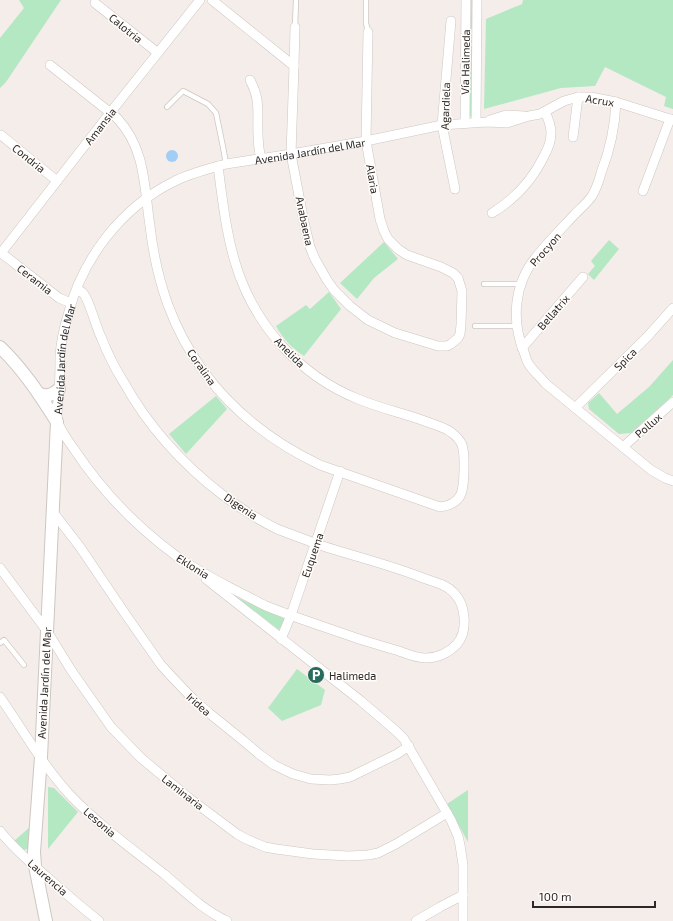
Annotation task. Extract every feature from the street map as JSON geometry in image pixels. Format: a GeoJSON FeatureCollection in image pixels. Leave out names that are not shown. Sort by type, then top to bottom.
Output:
{"type":"FeatureCollection","features":[{"type":"Feature","properties":{"kind":"street","name":"Amansia"},"geometry":{"type":"LineString","coordinates":[[1,252],[200,0]]}},
{"type":"Feature","properties":{"kind":"street"},"geometry":{"type":"LineString","coordinates":[[212,0],[294,66]]}},
{"type":"Feature","properties":{"kind":"street","name":"Vía Halimeda"},"geometry":{"type":"LineString","coordinates":[[465,123],[466,0]]}},
{"type":"Feature","properties":{"kind":"street","name":"Vía Halimeda"},"geometry":{"type":"LineString","coordinates":[[476,122],[477,0]]}},
{"type":"Feature","properties":{"kind":"street","name":"Calotria"},"geometry":{"type":"LineString","coordinates":[[95,3],[158,53]]}},
{"type":"Feature","properties":{"kind":"street","name":"Agardiela"},"geometry":{"type":"LineString","coordinates":[[451,21],[442,125],[455,190]]}},
{"type":"Feature","properties":{"kind":"street","name":"Anabaena"},"geometry":{"type":"LineString","coordinates":[[295,27],[291,154],[310,247],[320,270],[342,299],[359,313],[378,325],[395,333],[438,346],[447,346],[455,341],[460,334],[462,292],[460,281]]}},
{"type":"Feature","properties":{"kind":"street","name":"Alaria"},"geometry":{"type":"LineString","coordinates":[[368,32],[366,141],[380,219],[384,231],[388,239],[398,249],[407,255],[441,267],[453,273],[460,281]]}},
{"type":"Feature","properties":{"kind":"street","name":"Coralina"},"geometry":{"type":"LineString","coordinates":[[50,65],[120,121],[128,131],[136,146],[143,175],[158,273],[168,305],[182,336],[208,378],[243,416],[272,438],[320,465],[440,507],[454,502],[458,499],[462,492],[464,472],[463,450]]}},
{"type":"Feature","properties":{"kind":"street"},"geometry":{"type":"LineString","coordinates":[[250,80],[254,86],[258,100],[258,134],[261,159]]}},
{"type":"Feature","properties":{"kind":"street"},"geometry":{"type":"LineString","coordinates":[[573,137],[578,97]]}},
{"type":"Feature","properties":{"kind":"street","name":"Acrux"},"geometry":{"type":"LineString","coordinates":[[487,122],[507,123],[540,114],[564,100],[578,97],[592,97],[616,102],[671,120]]}},
{"type":"Feature","properties":{"kind":"street","name":"Procyon"},"geometry":{"type":"LineString","coordinates":[[616,102],[610,148],[595,190],[588,200],[535,258],[526,272],[520,284],[516,305],[516,326],[522,348],[528,362],[546,384],[651,470],[658,475],[673,480]]}},
{"type":"Feature","properties":{"kind":"street"},"geometry":{"type":"LineString","coordinates":[[492,213],[501,208],[518,194],[540,165],[548,149],[551,138],[549,122],[545,112]]}},
{"type":"Feature","properties":{"kind":"street"},"geometry":{"type":"LineString","coordinates":[[643,191],[671,120]]}},
{"type":"Feature","properties":{"kind":"street","name":"Avenida Jardín del Mar"},"geometry":{"type":"LineString","coordinates":[[46,921],[35,866],[34,852],[41,757],[60,354],[71,303],[92,259],[106,237],[129,212],[160,189],[176,180],[222,165],[366,141],[442,125],[487,122]]}},
{"type":"Feature","properties":{"kind":"street","name":"Condria"},"geometry":{"type":"LineString","coordinates":[[1,135],[57,181]]}},
{"type":"Feature","properties":{"kind":"street","name":"Anelida"},"geometry":{"type":"LineString","coordinates":[[222,165],[231,249],[238,272],[256,312],[275,338],[296,360],[318,378],[331,386],[343,393],[364,401],[421,419],[447,430],[456,436],[462,445],[463,450]]}},
{"type":"Feature","properties":{"kind":"street","name":"Ceramia"},"geometry":{"type":"LineString","coordinates":[[1,252],[59,298],[71,303]]}},
{"type":"Feature","properties":{"kind":"street","name":"Bellatrix"},"geometry":{"type":"LineString","coordinates":[[522,348],[583,277]]}},
{"type":"Feature","properties":{"kind":"street","name":"Digenia"},"geometry":{"type":"LineString","coordinates":[[77,289],[85,294],[99,334],[131,395],[154,427],[180,457],[209,484],[241,508],[276,528],[316,544],[406,571],[449,588],[457,596],[464,610],[462,637]]}},
{"type":"Feature","properties":{"kind":"street","name":"Spica"},"geometry":{"type":"LineString","coordinates":[[576,408],[648,336],[673,308]]}},
{"type":"Feature","properties":{"kind":"street","name":"Eklonia"},"geometry":{"type":"LineString","coordinates":[[0,347],[12,358],[40,394],[77,454],[110,496],[151,536],[191,567],[264,605],[377,645],[418,657],[430,658],[443,654],[453,648],[462,637]]}},
{"type":"Feature","properties":{"kind":"street"},"geometry":{"type":"LineString","coordinates":[[40,394],[49,395],[59,390]]}},
{"type":"Feature","properties":{"kind":"street","name":"Pollux"},"geometry":{"type":"LineString","coordinates":[[622,447],[673,402]]}},
{"type":"Feature","properties":{"kind":"street","name":"Euquema"},"geometry":{"type":"LineString","coordinates":[[281,638],[291,615],[340,471]]}},
{"type":"Feature","properties":{"kind":"street","name":"Iridea"},"geometry":{"type":"LineString","coordinates":[[53,512],[80,547],[148,646],[172,677],[194,700],[274,765],[292,774],[311,779],[340,779],[350,777],[397,754],[408,746]]}},
{"type":"Feature","properties":{"kind":"street"},"geometry":{"type":"LineString","coordinates":[[191,567],[367,706],[404,739],[455,828],[460,845],[463,865],[463,921]]}},
{"type":"Feature","properties":{"kind":"street","name":"Laminaria"},"geometry":{"type":"LineString","coordinates":[[0,568],[47,631],[71,670],[111,727],[141,758],[184,794],[237,834],[256,843],[276,849],[313,854],[348,856],[368,855],[378,853],[396,844],[447,813]]}},
{"type":"Feature","properties":{"kind":"street","name":"Lesonia"},"geometry":{"type":"LineString","coordinates":[[0,696],[57,779],[87,812],[108,831],[208,911],[227,921]]}},
{"type":"Feature","properties":{"kind":"street","name":"Laurencia"},"geometry":{"type":"LineString","coordinates":[[0,831],[19,852],[84,910],[99,921]]}},
{"type":"Feature","properties":{"kind":"street"},"geometry":{"type":"LineString","coordinates":[[416,921],[464,895]]}},
{"type":"Feature","properties":{"kind":"lane"},"geometry":{"type":"LineString","coordinates":[[295,27],[296,0]]}},
{"type":"Feature","properties":{"kind":"lane"},"geometry":{"type":"LineString","coordinates":[[366,0],[366,23],[368,32]]}},
{"type":"Feature","properties":{"kind":"lane"},"geometry":{"type":"LineString","coordinates":[[167,107],[183,91],[208,104],[216,112],[223,146],[222,165]]}},
{"type":"Feature","properties":{"kind":"lane"},"geometry":{"type":"LineString","coordinates":[[484,284],[520,284]]}},
{"type":"Feature","properties":{"kind":"lane"},"geometry":{"type":"LineString","coordinates":[[475,326],[516,326]]}},
{"type":"Feature","properties":{"kind":"lane"},"geometry":{"type":"LineString","coordinates":[[0,643],[4,640],[24,665]]}},
{"type":"Feature","properties":{"kind":"green space"},"geometry":{"type":"Polygon","coordinates":[[[19,0],[61,0],[6,82],[0,88],[0,38],[24,8],[19,0]]]}},
{"type":"Feature","properties":{"kind":"green space"},"geometry":{"type":"Polygon","coordinates":[[[470,0],[473,0],[470,117],[469,116],[470,0]]]}},
{"type":"Feature","properties":{"kind":"green space"},"geometry":{"type":"Polygon","coordinates":[[[523,0],[673,0],[673,109],[664,106],[666,97],[605,67],[595,86],[561,88],[484,109],[486,19],[522,4],[523,0]]]}},
{"type":"Feature","properties":{"kind":"green space"},"geometry":{"type":"Polygon","coordinates":[[[609,240],[619,249],[594,280],[588,274],[595,266],[591,261],[609,240]]]}},
{"type":"Feature","properties":{"kind":"green space"},"geometry":{"type":"Polygon","coordinates":[[[384,242],[398,259],[374,278],[357,299],[340,283],[384,242]]]}},
{"type":"Feature","properties":{"kind":"green space"},"geometry":{"type":"Polygon","coordinates":[[[329,292],[341,309],[304,356],[288,343],[276,326],[306,305],[310,309],[329,292]]]}},
{"type":"Feature","properties":{"kind":"green space"},"geometry":{"type":"Polygon","coordinates":[[[673,360],[673,395],[631,433],[619,434],[589,409],[588,403],[599,393],[617,414],[649,387],[673,360]]]}},
{"type":"Feature","properties":{"kind":"green space"},"geometry":{"type":"Polygon","coordinates":[[[216,396],[227,409],[186,454],[169,434],[216,396]]]}},
{"type":"Feature","properties":{"kind":"green space"},"geometry":{"type":"Polygon","coordinates":[[[236,597],[285,619],[279,630],[236,597]]]}},
{"type":"Feature","properties":{"kind":"green space"},"geometry":{"type":"Polygon","coordinates":[[[297,669],[325,690],[321,705],[282,721],[268,708],[297,669]]]}},
{"type":"Feature","properties":{"kind":"green space"},"geometry":{"type":"Polygon","coordinates":[[[48,787],[54,788],[78,812],[48,849],[48,787]]]}},
{"type":"Feature","properties":{"kind":"green space"},"geometry":{"type":"Polygon","coordinates":[[[468,790],[468,842],[447,804],[468,790]]]}},
{"type":"Feature","properties":{"kind":"green space"},"geometry":{"type":"Polygon","coordinates":[[[31,826],[30,847],[22,850],[14,841],[31,826]]]}},
{"type":"Feature","properties":{"kind":"water"},"geometry":{"type":"Polygon","coordinates":[[[172,150],[176,152],[178,156],[176,160],[172,162],[168,160],[166,156],[168,152],[172,150]]]}},
{"type":"Feature","properties":{"kind":"place","name":"Halimeda"},"geometry":{"type":"Point","coordinates":[316,675]}}]}
